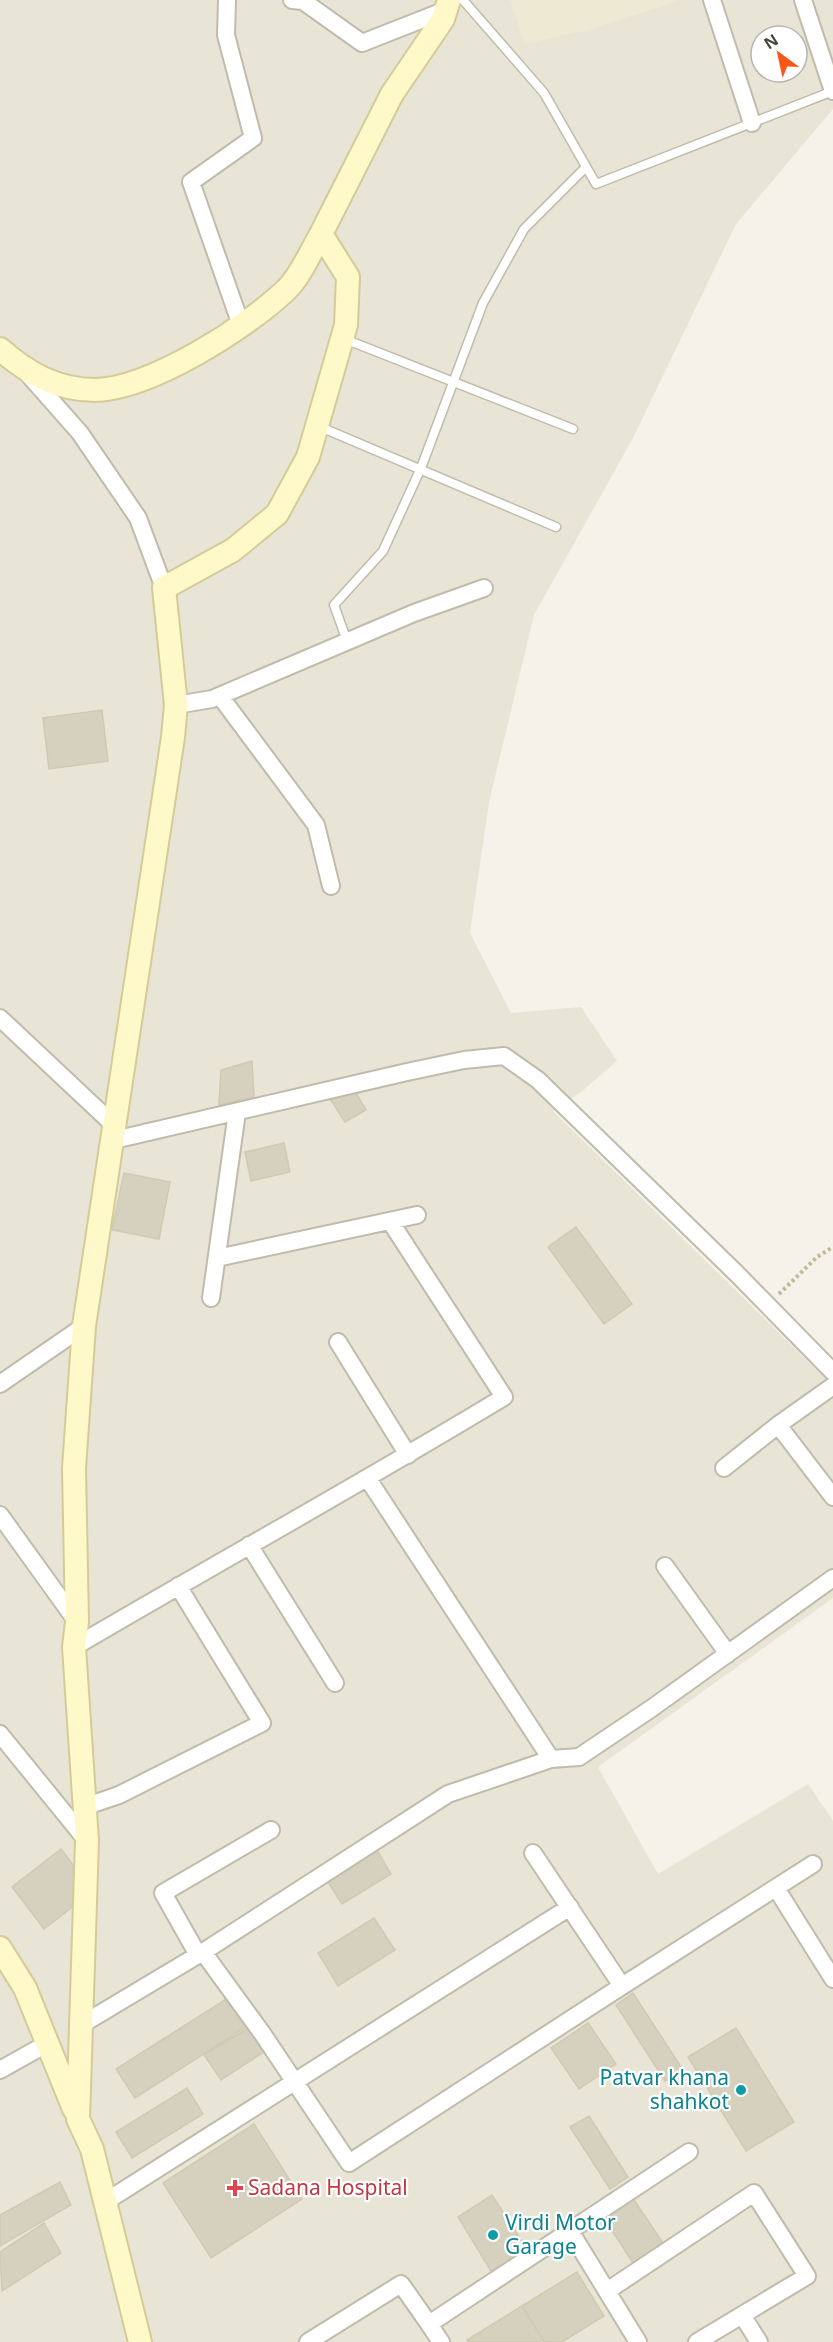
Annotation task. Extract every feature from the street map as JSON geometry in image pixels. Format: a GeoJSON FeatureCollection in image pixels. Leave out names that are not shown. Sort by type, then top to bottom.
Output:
{"type":"FeatureCollection","features":[{"type":"Feature","properties":{"kind":"street"},"geometry":{"type":"LineString","coordinates":[[227,0],[226,35],[253,138],[191,182],[241,325]]}},
{"type":"Feature","properties":{"kind":"street"},"geometry":{"type":"LineString","coordinates":[[292,0],[303,1],[362,43],[452,3]]}},
{"type":"Feature","properties":{"kind":"street"},"geometry":{"type":"LineString","coordinates":[[712,0],[752,123]]}},
{"type":"Feature","properties":{"kind":"street"},"geometry":{"type":"LineString","coordinates":[[805,1],[833,90]]}},
{"type":"Feature","properties":{"kind":"street"},"geometry":{"type":"LineString","coordinates":[[22,368],[45,380],[70,386],[94,390],[119,387],[188,360],[241,325],[288,288],[352,178],[392,94],[452,3]]}},
{"type":"Feature","properties":{"kind":"street"},"geometry":{"type":"LineString","coordinates":[[164,588],[233,550],[277,514],[308,457],[346,325],[348,277],[321,234]]}},
{"type":"Feature","properties":{"kind":"street"},"geometry":{"type":"LineString","coordinates":[[0,349],[22,368],[80,433],[138,518],[164,588],[176,705],[168,787],[84,1326],[74,1468],[77,1622],[74,1647],[87,1841],[78,2119]]}},
{"type":"Feature","properties":{"kind":"street"},"geometry":{"type":"LineString","coordinates":[[176,705],[219,696],[414,613],[484,588]]}},
{"type":"Feature","properties":{"kind":"street"},"geometry":{"type":"LineString","coordinates":[[219,696],[316,825],[331,886]]}},
{"type":"Feature","properties":{"kind":"street"},"geometry":{"type":"LineString","coordinates":[[0,1018],[115,1134]]}},
{"type":"Feature","properties":{"kind":"street"},"geometry":{"type":"LineString","coordinates":[[115,1134],[237,1112],[464,1060],[504,1056],[538,1080],[768,1305],[833,1372]]}},
{"type":"Feature","properties":{"kind":"street"},"geometry":{"type":"LineString","coordinates":[[211,1298],[237,1112]]}},
{"type":"Feature","properties":{"kind":"street"},"geometry":{"type":"LineString","coordinates":[[217,1258],[417,1215]]}},
{"type":"Feature","properties":{"kind":"street"},"geometry":{"type":"LineString","coordinates":[[74,1647],[368,1479],[504,1397],[390,1221]]}},
{"type":"Feature","properties":{"kind":"street"},"geometry":{"type":"LineString","coordinates":[[0,1384],[84,1326]]}},
{"type":"Feature","properties":{"kind":"street"},"geometry":{"type":"LineString","coordinates":[[338,1342],[408,1455]]}},
{"type":"Feature","properties":{"kind":"street"},"geometry":{"type":"LineString","coordinates":[[724,1468],[778,1425],[833,1386]]}},
{"type":"Feature","properties":{"kind":"street"},"geometry":{"type":"LineString","coordinates":[[778,1425],[833,1497]]}},
{"type":"Feature","properties":{"kind":"street"},"geometry":{"type":"LineString","coordinates":[[368,1479],[551,1759]]}},
{"type":"Feature","properties":{"kind":"street"},"geometry":{"type":"LineString","coordinates":[[0,1515],[77,1622]]}},
{"type":"Feature","properties":{"kind":"street"},"geometry":{"type":"LineString","coordinates":[[249,1545],[334,1683]]}},
{"type":"Feature","properties":{"kind":"street"},"geometry":{"type":"LineString","coordinates":[[666,1566],[728,1654]]}},
{"type":"Feature","properties":{"kind":"street"},"geometry":{"type":"LineString","coordinates":[[81,2025],[201,1953],[447,1794],[551,1759],[579,1757],[833,1578]]}},
{"type":"Feature","properties":{"kind":"street"},"geometry":{"type":"LineString","coordinates":[[84,1807],[118,1795],[262,1724],[178,1586]]}},
{"type":"Feature","properties":{"kind":"street"},"geometry":{"type":"LineString","coordinates":[[0,1734],[87,1841]]}},
{"type":"Feature","properties":{"kind":"street"},"geometry":{"type":"LineString","coordinates":[[271,1830],[163,1893],[201,1953],[295,2081],[349,2163],[813,1864]]}},
{"type":"Feature","properties":{"kind":"street"},"geometry":{"type":"LineString","coordinates":[[533,1853],[622,1986]]}},
{"type":"Feature","properties":{"kind":"street"},"geometry":{"type":"LineString","coordinates":[[776,1888],[833,1979]]}},
{"type":"Feature","properties":{"kind":"street"},"geometry":{"type":"LineString","coordinates":[[105,2202],[570,1907]]}},
{"type":"Feature","properties":{"kind":"street"},"geometry":{"type":"LineString","coordinates":[[0,1948],[26,1988],[92,2149],[140,2342]]}},
{"type":"Feature","properties":{"kind":"street"},"geometry":{"type":"LineString","coordinates":[[0,2070],[48,2043]]}},
{"type":"Feature","properties":{"kind":"street"},"geometry":{"type":"LineString","coordinates":[[429,2324],[689,2152]]}},
{"type":"Feature","properties":{"kind":"street"},"geometry":{"type":"LineString","coordinates":[[607,2291],[754,2193],[807,2276],[697,2342]]}},
{"type":"Feature","properties":{"kind":"street"},"geometry":{"type":"LineString","coordinates":[[570,2230],[638,2342]]}},
{"type":"Feature","properties":{"kind":"street"},"geometry":{"type":"LineString","coordinates":[[308,2342],[401,2284],[441,2342]]}},
{"type":"Feature","properties":{"kind":"street"},"geometry":{"type":"LineString","coordinates":[[742,2315],[759,2342]]}},
{"type":"Feature","properties":{"kind":"lane"},"geometry":{"type":"LineString","coordinates":[[452,3],[544,93],[596,184],[833,90]]}},
{"type":"Feature","properties":{"kind":"lane"},"geometry":{"type":"LineString","coordinates":[[347,641],[334,605],[383,550],[420,468],[483,303],[524,229],[586,167]]}},
{"type":"Feature","properties":{"kind":"lane"},"geometry":{"type":"LineString","coordinates":[[342,338],[573,429]]}},
{"type":"Feature","properties":{"kind":"lane"},"geometry":{"type":"LineString","coordinates":[[317,426],[556,527]]}},
{"type":"Feature","properties":{"kind":"path"},"geometry":{"type":"LineString","coordinates":[[768,1305],[817,1257],[833,1247]]}},
{"type":"Feature","properties":{"kind":"shaded area"},"geometry":{"type":"Polygon","coordinates":[[[0,0],[833,0],[833,109],[736,224],[633,438],[534,615],[489,802],[470,933],[511,1013],[581,1007],[617,1061],[581,1092],[553,1111],[833,1386],[833,1598],[598,1767],[658,1874],[808,1784],[833,1821],[833,2342],[0,2342],[0,0]]]}},
{"type":"Feature","properties":{"kind":"shaded area"},"geometry":{"type":"Polygon","coordinates":[[[510,0],[682,0],[588,30],[524,44],[510,0]]]}},
{"type":"Feature","properties":{"kind":"building"},"geometry":{"type":"Polygon","coordinates":[[[102,710],[108,761],[49,769],[43,718],[102,710]]]}},
{"type":"Feature","properties":{"kind":"building"},"geometry":{"type":"Polygon","coordinates":[[[252,1061],[254,1097],[219,1105],[221,1070],[252,1061]]]}},
{"type":"Feature","properties":{"kind":"building"},"geometry":{"type":"Polygon","coordinates":[[[355,1091],[366,1110],[345,1122],[330,1099],[355,1091]]]}},
{"type":"Feature","properties":{"kind":"building"},"geometry":{"type":"Polygon","coordinates":[[[284,1143],[290,1172],[251,1181],[245,1152],[284,1143]]]}},
{"type":"Feature","properties":{"kind":"building"},"geometry":{"type":"Polygon","coordinates":[[[124,1173],[170,1182],[159,1239],[112,1230],[124,1173]]]}},
{"type":"Feature","properties":{"kind":"building"},"geometry":{"type":"Polygon","coordinates":[[[576,1227],[632,1304],[604,1324],[548,1247],[576,1227]]]}},
{"type":"Feature","properties":{"kind":"building"},"geometry":{"type":"Polygon","coordinates":[[[376,1848],[391,1874],[342,1904],[326,1879],[376,1848]]]}},
{"type":"Feature","properties":{"kind":"building"},"geometry":{"type":"Polygon","coordinates":[[[61,1849],[73,1865],[75,1905],[44,1929],[12,1887],[61,1849]]]}},
{"type":"Feature","properties":{"kind":"building"},"geometry":{"type":"Polygon","coordinates":[[[374,1918],[395,1950],[338,1986],[318,1953],[374,1918]]]}},
{"type":"Feature","properties":{"kind":"building"},"geometry":{"type":"Polygon","coordinates":[[[633,1993],[683,2070],[665,2081],[616,2005],[633,1993]]]}},
{"type":"Feature","properties":{"kind":"building"},"geometry":{"type":"Polygon","coordinates":[[[231,1996],[249,2025],[135,2098],[116,2069],[231,1996]]]}},
{"type":"Feature","properties":{"kind":"building"},"geometry":{"type":"Polygon","coordinates":[[[588,2023],[616,2064],[579,2089],[551,2048],[588,2023]]]}},
{"type":"Feature","properties":{"kind":"building"},"geometry":{"type":"Polygon","coordinates":[[[250,2027],[267,2050],[221,2080],[204,2055],[250,2027]]]}},
{"type":"Feature","properties":{"kind":"building","name":"Patvar khana shahkot"},"geometry":{"type":"Polygon","coordinates":[[[736,2028],[794,2122],[746,2151],[688,2057],[736,2028]]]}},
{"type":"Feature","properties":{"kind":"building"},"geometry":{"type":"Polygon","coordinates":[[[187,2088],[203,2114],[132,2158],[116,2132],[187,2088]]]}},
{"type":"Feature","properties":{"kind":"building"},"geometry":{"type":"Polygon","coordinates":[[[589,2116],[628,2177],[610,2189],[570,2127],[589,2116]]]}},
{"type":"Feature","properties":{"kind":"building"},"geometry":{"type":"Polygon","coordinates":[[[254,2124],[302,2199],[211,2258],[163,2183],[254,2124]]]}},
{"type":"Feature","properties":{"kind":"building"},"geometry":{"type":"Polygon","coordinates":[[[60,2182],[71,2205],[0,2246],[0,2215],[60,2182]]]}},
{"type":"Feature","properties":{"kind":"building","name":"Virdi Motor Garage"},"geometry":{"type":"Polygon","coordinates":[[[492,2195],[529,2252],[494,2276],[458,2217],[492,2195]]]}},
{"type":"Feature","properties":{"kind":"building"},"geometry":{"type":"Polygon","coordinates":[[[632,2197],[665,2246],[635,2266],[603,2217],[632,2197]]]}},
{"type":"Feature","properties":{"kind":"building"},"geometry":{"type":"Polygon","coordinates":[[[44,2223],[61,2253],[2,2291],[0,2252],[44,2223]]]}},
{"type":"Feature","properties":{"kind":"building"},"geometry":{"type":"Polygon","coordinates":[[[577,2272],[604,2316],[562,2342],[544,2342],[522,2306],[577,2272]]]}},
{"type":"Feature","properties":{"kind":"building"},"geometry":{"type":"Polygon","coordinates":[[[522,2306],[543,2340],[539,2342],[468,2342],[467,2340],[522,2306]]]}},
{"type":"Feature","properties":{"kind":"place","name":"Patvar khana shahkot"},"geometry":{"type":"Point","coordinates":[741,2090]}},
{"type":"Feature","properties":{"kind":"place","name":"Sadana Hospital"},"geometry":{"type":"Point","coordinates":[235,2188]}},
{"type":"Feature","properties":{"kind":"place","name":"Virdi Motor Garage"},"geometry":{"type":"Point","coordinates":[493,2235]}}]}
